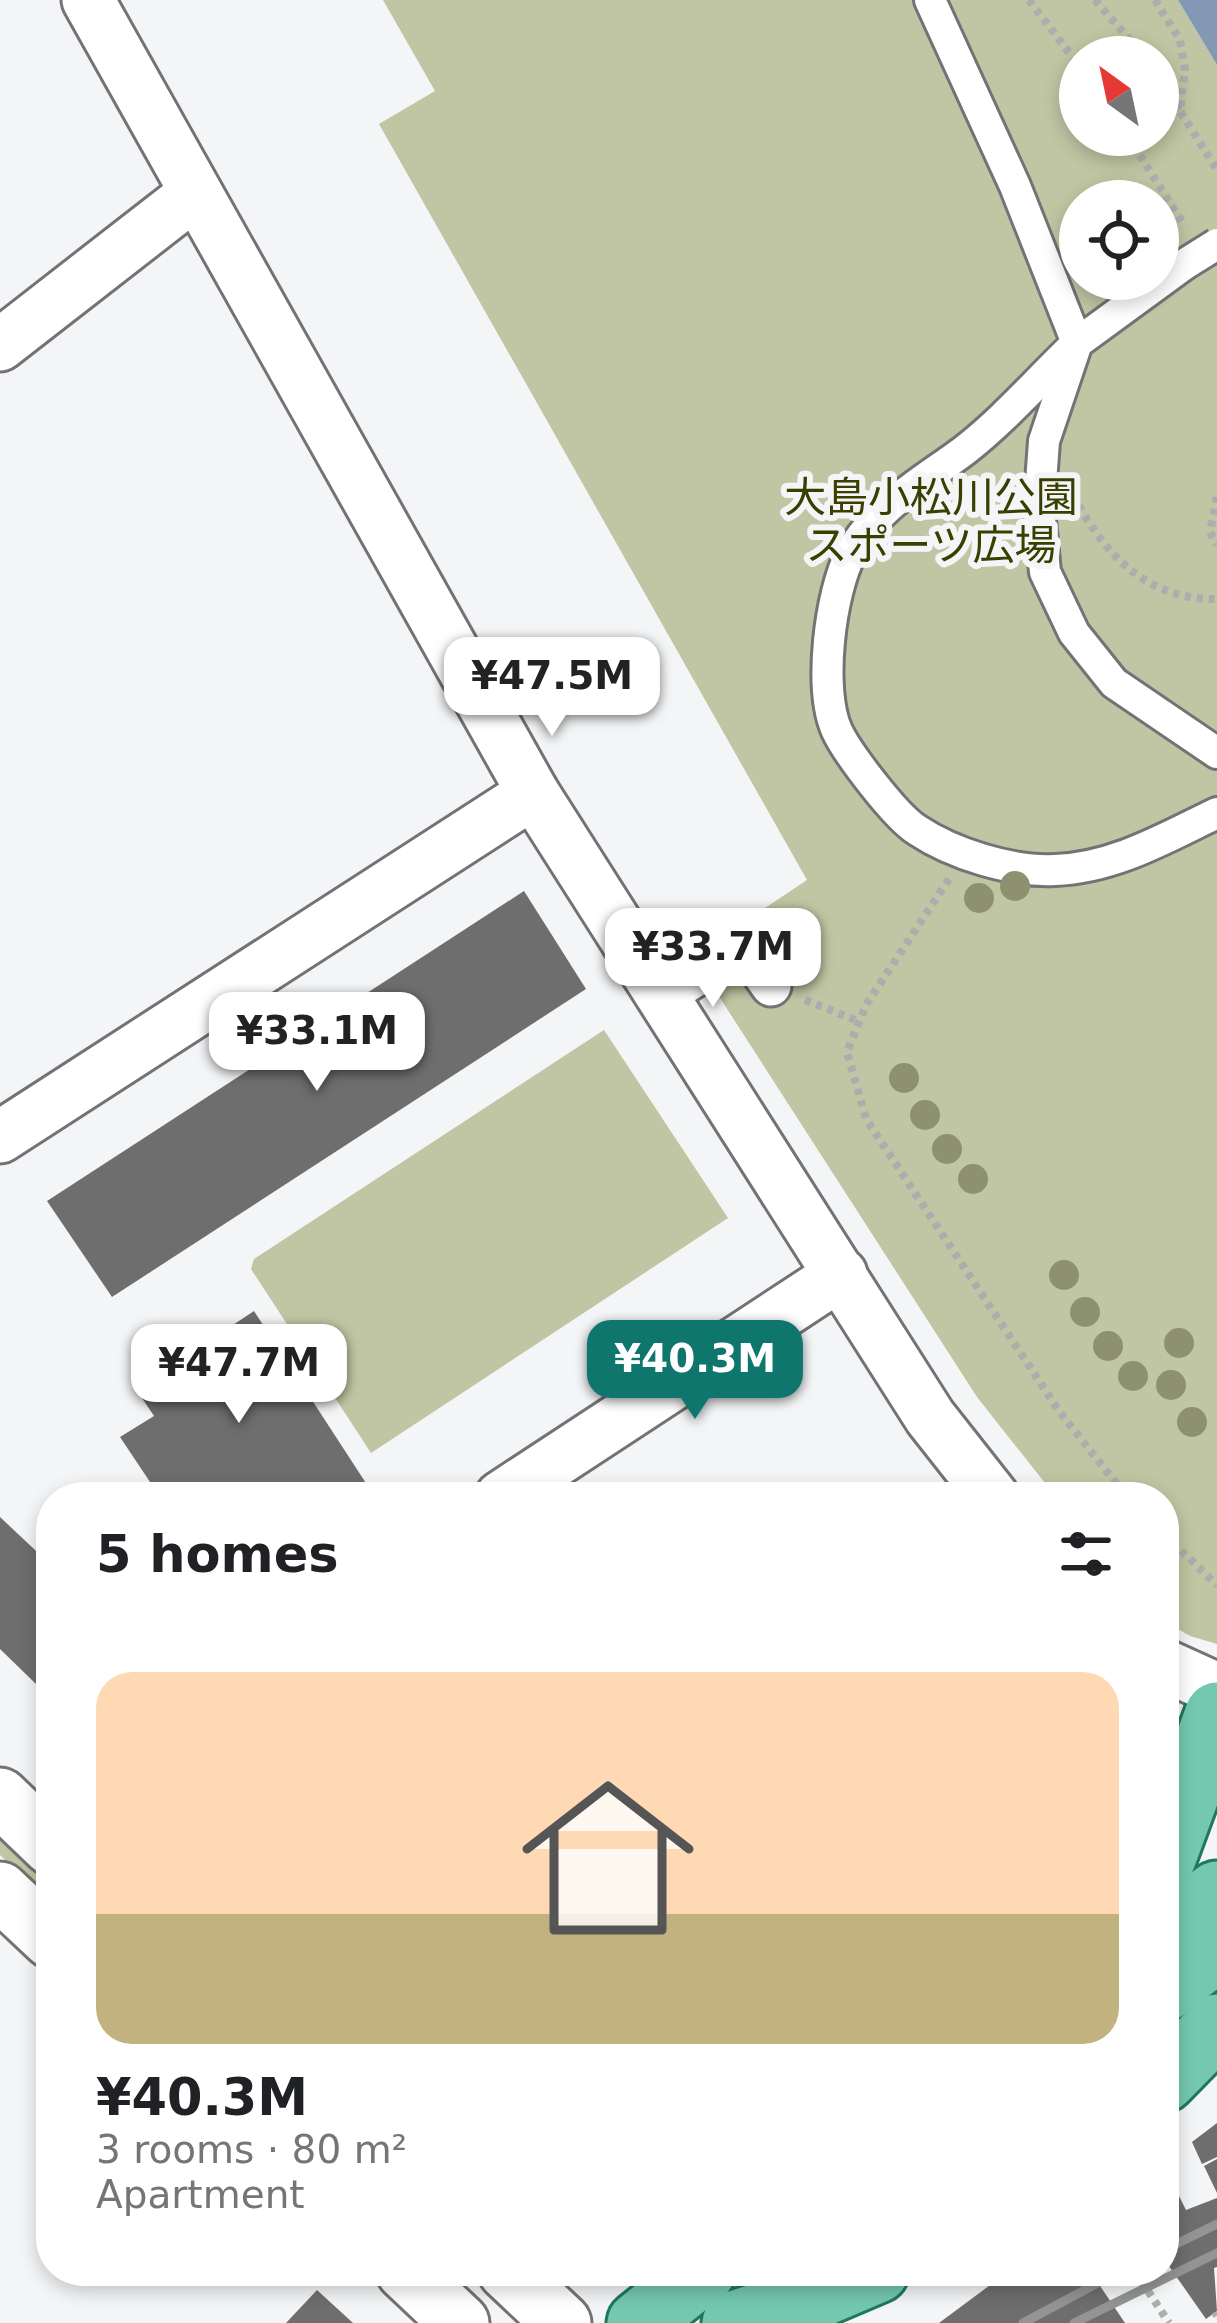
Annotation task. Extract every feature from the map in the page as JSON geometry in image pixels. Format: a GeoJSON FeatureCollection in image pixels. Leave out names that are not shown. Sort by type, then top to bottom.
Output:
{"type":"FeatureCollection","features":[{"type":"Feature","properties":{"kind":"main road"},"geometry":{"type":"LineString","coordinates":[[1179,1817],[1217,1714]]}},
{"type":"Feature","properties":{"kind":"main road"},"geometry":{"type":"LineString","coordinates":[[0,1891],[36,1925]]}},
{"type":"Feature","properties":{"kind":"main road"},"geometry":{"type":"LineString","coordinates":[[1181,1963],[1217,1893]]}},
{"type":"Feature","properties":{"kind":"main road"},"geometry":{"type":"LineString","coordinates":[[1179,2065],[1217,2026]]}},
{"type":"Feature","properties":{"kind":"main road"},"geometry":{"type":"LineString","coordinates":[[421,2286],[460,2323]]}},
{"type":"Feature","properties":{"kind":"main road"},"geometry":{"type":"LineString","coordinates":[[523,2286],[562,2323]]}},
{"type":"Feature","properties":{"kind":"main road"},"geometry":{"type":"LineString","coordinates":[[639,2323],[685,2286]]}},
{"type":"Feature","properties":{"kind":"main road"},"geometry":{"type":"LineString","coordinates":[[730,2323],[776,2286]]}},
{"type":"Feature","properties":{"kind":"main road"},"geometry":{"type":"LineString","coordinates":[[730,2323],[835,2286]]}},
{"type":"Feature","properties":{"kind":"street"},"geometry":{"type":"LineString","coordinates":[[88,0],[533,793],[930,1417],[981,1482]]}},
{"type":"Feature","properties":{"kind":"street"},"geometry":{"type":"LineString","coordinates":[[931,0],[1016,186],[1077,344],[1044,441],[1039,510],[1045,572],[1074,633],[1114,682],[1217,753]]}},
{"type":"Feature","properties":{"kind":"street"},"geometry":{"type":"LineString","coordinates":[[0,345],[194,194]]}},
{"type":"Feature","properties":{"kind":"street"},"geometry":{"type":"LineString","coordinates":[[1199,251],[1077,344],[966,449],[904,490],[852,550],[832,600],[827,672],[836,728],[869,778],[915,829],[966,853],[1020,869],[1057,870],[1116,860],[1217,813]]}},
{"type":"Feature","properties":{"kind":"street"},"geometry":{"type":"LineString","coordinates":[[0,1137],[533,793]]}},
{"type":"Feature","properties":{"kind":"street"},"geometry":{"type":"LineString","coordinates":[[662,998],[743,946],[771,986]]}},
{"type":"Feature","properties":{"kind":"street"},"geometry":{"type":"LineString","coordinates":[[524,1482],[841,1274]]}},
{"type":"Feature","properties":{"kind":"street"},"geometry":{"type":"LineString","coordinates":[[1179,1672],[1217,1689]]}},
{"type":"Feature","properties":{"kind":"path"},"geometry":{"type":"LineString","coordinates":[[1029,0],[1059,39]]}},
{"type":"Feature","properties":{"kind":"path"},"geometry":{"type":"LineString","coordinates":[[1095,0],[1127,36]]}},
{"type":"Feature","properties":{"kind":"path"},"geometry":{"type":"LineString","coordinates":[[1156,0],[1180,40],[1185,70],[1180,111],[1217,170]]}},
{"type":"Feature","properties":{"kind":"path"},"geometry":{"type":"LineString","coordinates":[[1140,156],[1199,251]]}},
{"type":"Feature","properties":{"kind":"path"},"geometry":{"type":"LineString","coordinates":[[1044,441],[1092,531],[1137,578],[1192,599],[1217,599]]}},
{"type":"Feature","properties":{"kind":"path"},"geometry":{"type":"LineString","coordinates":[[1217,496],[1210,532],[1217,545]]}},
{"type":"Feature","properties":{"kind":"path"},"geometry":{"type":"LineString","coordinates":[[966,853],[859,1021],[847,1052],[866,1119],[1046,1392],[1115,1482]]}},
{"type":"Feature","properties":{"kind":"path"},"geometry":{"type":"LineString","coordinates":[[771,986],[859,1021]]}},
{"type":"Feature","properties":{"kind":"path"},"geometry":{"type":"LineString","coordinates":[[1179,1548],[1217,1585]]}},
{"type":"Feature","properties":{"kind":"path"},"geometry":{"type":"LineString","coordinates":[[1145,2286],[1169,2323]]}},
{"type":"Feature","properties":{"kind":"green space","name":"大島小松川公園 スポーツ広場"},"geometry":{"type":"Polygon","coordinates":[[[383,0],[1178,0],[1217,65],[1217,1644],[1179,1630],[1179,1482],[1044,1482],[977,1397],[693,956],[807,880],[379,124],[435,91],[383,0]]]}},
{"type":"Feature","properties":{"kind":"green space"},"geometry":{"type":"Polygon","coordinates":[[[604,1030],[728,1218],[371,1453],[251,1269],[254,1259],[604,1030]]]}},
{"type":"Feature","properties":{"kind":"green space"},"geometry":{"type":"Polygon","coordinates":[[[0,1828],[36,1860],[36,1890],[0,1855],[0,1828]]]}},
{"type":"Feature","properties":{"kind":"water"},"geometry":{"type":"Polygon","coordinates":[[[1178,0],[1217,0],[1217,65],[1178,0]]]}},
{"type":"Feature","properties":{"kind":"building"},"geometry":{"type":"Polygon","coordinates":[[[524,891],[586,989],[112,1297],[47,1201],[524,891]]]}},
{"type":"Feature","properties":{"kind":"building"},"geometry":{"type":"Polygon","coordinates":[[[254,1311],[365,1482],[150,1482],[120,1437],[154,1416],[136,1389],[254,1311]]]}},
{"type":"Feature","properties":{"kind":"building"},"geometry":{"type":"Polygon","coordinates":[[[0,1517],[36,1551],[36,1684],[0,1649],[0,1517]]]}},
{"type":"Feature","properties":{"kind":"building"},"geometry":{"type":"Polygon","coordinates":[[[1217,2123],[1217,2157],[1202,2164],[1192,2142],[1217,2123]]]}},
{"type":"Feature","properties":{"kind":"building"},"geometry":{"type":"Polygon","coordinates":[[[1217,2159],[1217,2193],[1204,2166],[1217,2159]]]}},
{"type":"Feature","properties":{"kind":"building"},"geometry":{"type":"Polygon","coordinates":[[[1179,2196],[1186,2210],[1217,2198],[1217,2311],[1206,2319],[1179,2280],[1179,2196]]]}},
{"type":"Feature","properties":{"kind":"building"},"geometry":{"type":"Polygon","coordinates":[[[989,2286],[1100,2286],[1125,2323],[939,2323],[989,2286]]]}},
{"type":"Feature","properties":{"kind":"building"},"geometry":{"type":"Polygon","coordinates":[[[317,2290],[353,2323],[286,2323],[317,2290]]]}},
{"type":"Feature","properties":{"kind":"railway"},"geometry":{"type":"LineString","coordinates":[[1179,2243],[1217,2224]]}},
{"type":"Feature","properties":{"kind":"railway"},"geometry":{"type":"LineString","coordinates":[[1179,2272],[1217,2253]]}},
{"type":"Feature","properties":{"kind":"railway"},"geometry":{"type":"LineString","coordinates":[[1023,2323],[1092,2286]]}},
{"type":"Feature","properties":{"kind":"railway"},"geometry":{"type":"LineString","coordinates":[[1074,2323],[1150,2286]]}}]}
